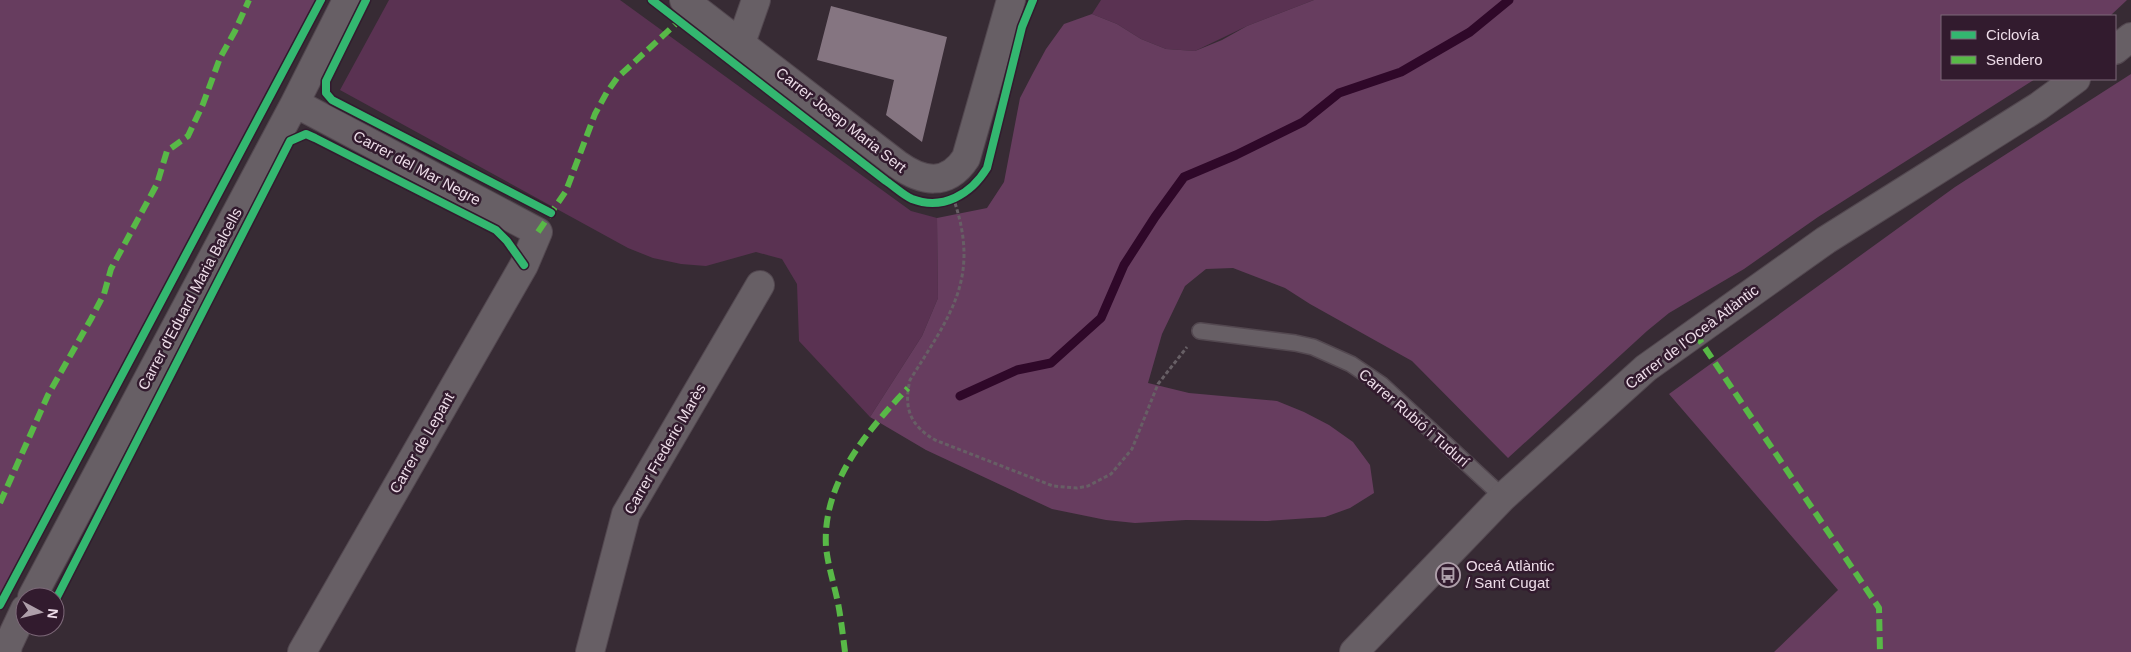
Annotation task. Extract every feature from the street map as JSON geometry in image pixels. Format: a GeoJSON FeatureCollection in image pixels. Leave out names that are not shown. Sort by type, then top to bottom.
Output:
{"type":"FeatureCollection","features":[{"type":"Feature","properties":{"kind":"street","name":"Carrer d'Eduard Maria Balcells"},"geometry":{"type":"LineString","coordinates":[[37,587],[295,103],[347,0]]}},
{"type":"Feature","properties":{"kind":"street","name":"Carrer Josep Maria Sert"},"geometry":{"type":"LineString","coordinates":[[684,0],[907,172],[925,179],[936,179],[954,172],[966,158],[1011,0]]}},
{"type":"Feature","properties":{"kind":"street"},"geometry":{"type":"LineString","coordinates":[[741,43],[756,0]]}},
{"type":"Feature","properties":{"kind":"street"},"geometry":{"type":"LineString","coordinates":[[2116,49],[2131,37]]}},
{"type":"Feature","properties":{"kind":"street","name":"Carrer de l'Oceà Atlàntic"},"geometry":{"type":"LineString","coordinates":[[1354,652],[1503,497],[1646,368],[1826,240],[2039,106],[2075,80]]}},
{"type":"Feature","properties":{"kind":"street","name":"Carrer del Mar Negre"},"geometry":{"type":"LineString","coordinates":[[295,103],[538,232]]}},
{"type":"Feature","properties":{"kind":"street","name":"Carrer de Lepant"},"geometry":{"type":"LineString","coordinates":[[302,652],[524,265],[538,232]]}},
{"type":"Feature","properties":{"kind":"street","name":"Carrer Frederic Marès"},"geometry":{"type":"LineString","coordinates":[[590,652],[626,514],[760,285]]}},
{"type":"Feature","properties":{"kind":"street"},"geometry":{"type":"LineString","coordinates":[[7,652],[15,630]]}},
{"type":"Feature","properties":{"kind":"lane","name":"Carrer Rubió i Tudurí"},"geometry":{"type":"LineString","coordinates":[[1200,330],[1294,342],[1313,347],[1351,364],[1382,385],[1503,497]]}},
{"type":"Feature","properties":{"kind":"path"},"geometry":{"type":"LineString","coordinates":[[954,198],[964,237],[962,274],[949,316],[910,380],[907,400],[909,413],[917,426],[923,433],[936,440],[1053,486],[1077,488],[1088,486],[1111,474],[1132,449],[1158,384],[1200,330]]}},
{"type":"Feature","properties":{"kind":"shaded area"},"geometry":{"type":"Polygon","coordinates":[[[0,0],[317,0],[0,611],[0,0]]]}},
{"type":"Feature","properties":{"kind":"shaded area"},"geometry":{"type":"Polygon","coordinates":[[[389,0],[620,0],[911,211],[937,218],[938,298],[922,336],[870,417],[799,341],[797,284],[782,259],[756,252],[706,266],[681,264],[653,258],[628,248],[340,90],[389,0]]]}},
{"type":"Feature","properties":{"kind":"shaded area"},"geometry":{"type":"Polygon","coordinates":[[[1101,0],[1314,0],[1247,26],[1195,51],[1166,49],[1141,39],[1117,24],[1092,14],[1101,0]]]}},
{"type":"Feature","properties":{"kind":"shaded area"},"geometry":{"type":"Polygon","coordinates":[[[1314,0],[2127,0],[2111,15],[1941,15],[1941,80],[2033,80],[1818,217],[1744,269],[1669,313],[1508,458],[1412,361],[1285,288],[1233,268],[1206,269],[1185,286],[1162,334],[1148,383],[1189,393],[1277,401],[1329,425],[1353,442],[1370,465],[1374,493],[1350,508],[1325,517],[1267,521],[1186,520],[1135,523],[1106,520],[1052,509],[926,450],[870,417],[922,336],[938,298],[937,218],[987,208],[1004,182],[1020,98],[1046,49],[1064,24],[1092,14],[1117,24],[1141,39],[1166,49],[1195,51],[1222,40],[1247,26],[1314,0]]]}},
{"type":"Feature","properties":{"kind":"shaded area"},"geometry":{"type":"Polygon","coordinates":[[[2131,74],[2131,652],[1774,652],[1838,590],[1669,394],[1955,187],[2131,74]]]}},
{"type":"Feature","properties":{"kind":"building"},"geometry":{"type":"Polygon","coordinates":[[[831,6],[947,37],[922,142],[886,115],[894,80],[817,60],[831,6]]]}},
{"type":"Feature","properties":{"kind":"waterway"},"geometry":{"type":"LineString","coordinates":[[960,396],[1017,370],[1051,363],[1101,318],[1124,265],[1184,177],[1236,155],[1303,122],[1339,93],[1401,72],[1470,32],[1509,0]]}},
{"type":"Feature","properties":{"kind":"marked path"},"geometry":{"type":"LineString","coordinates":[[0,503],[48,395],[104,294],[111,269],[157,184],[167,151],[188,136],[203,104],[220,58],[249,0]]}},
{"type":"Feature","properties":{"kind":"marked path"},"geometry":{"type":"LineString","coordinates":[[538,232],[566,191],[595,114],[607,92],[617,78],[679,21]]}},
{"type":"Feature","properties":{"kind":"marked path"},"geometry":{"type":"LineString","coordinates":[[1695,333],[1879,608],[1880,652]]}},
{"type":"Feature","properties":{"kind":"marked path"},"geometry":{"type":"LineString","coordinates":[[845,652],[838,603],[826,547],[831,501],[839,480],[863,440],[908,388]]}},
{"type":"Feature","properties":{"kind":"cycle path"},"geometry":{"type":"LineString","coordinates":[[0,605],[321,0]]}},
{"type":"Feature","properties":{"kind":"cycle path"},"geometry":{"type":"LineString","coordinates":[[366,0],[326,81],[326,93],[332,100],[551,213]]}},
{"type":"Feature","properties":{"kind":"cycle path"},"geometry":{"type":"LineString","coordinates":[[652,0],[902,193],[912,199],[935,203],[955,198],[964,192],[973,185],[987,168],[1022,27],[1033,0]]}},
{"type":"Feature","properties":{"kind":"cycle path"},"geometry":{"type":"LineString","coordinates":[[62,587],[290,141],[306,134],[496,230],[507,241],[524,265]]}},
{"type":"Feature","properties":{"kind":"place","name":"Oceá Atlàntic / Sant Cugat"},"geometry":{"type":"Point","coordinates":[1448,575]}}]}
